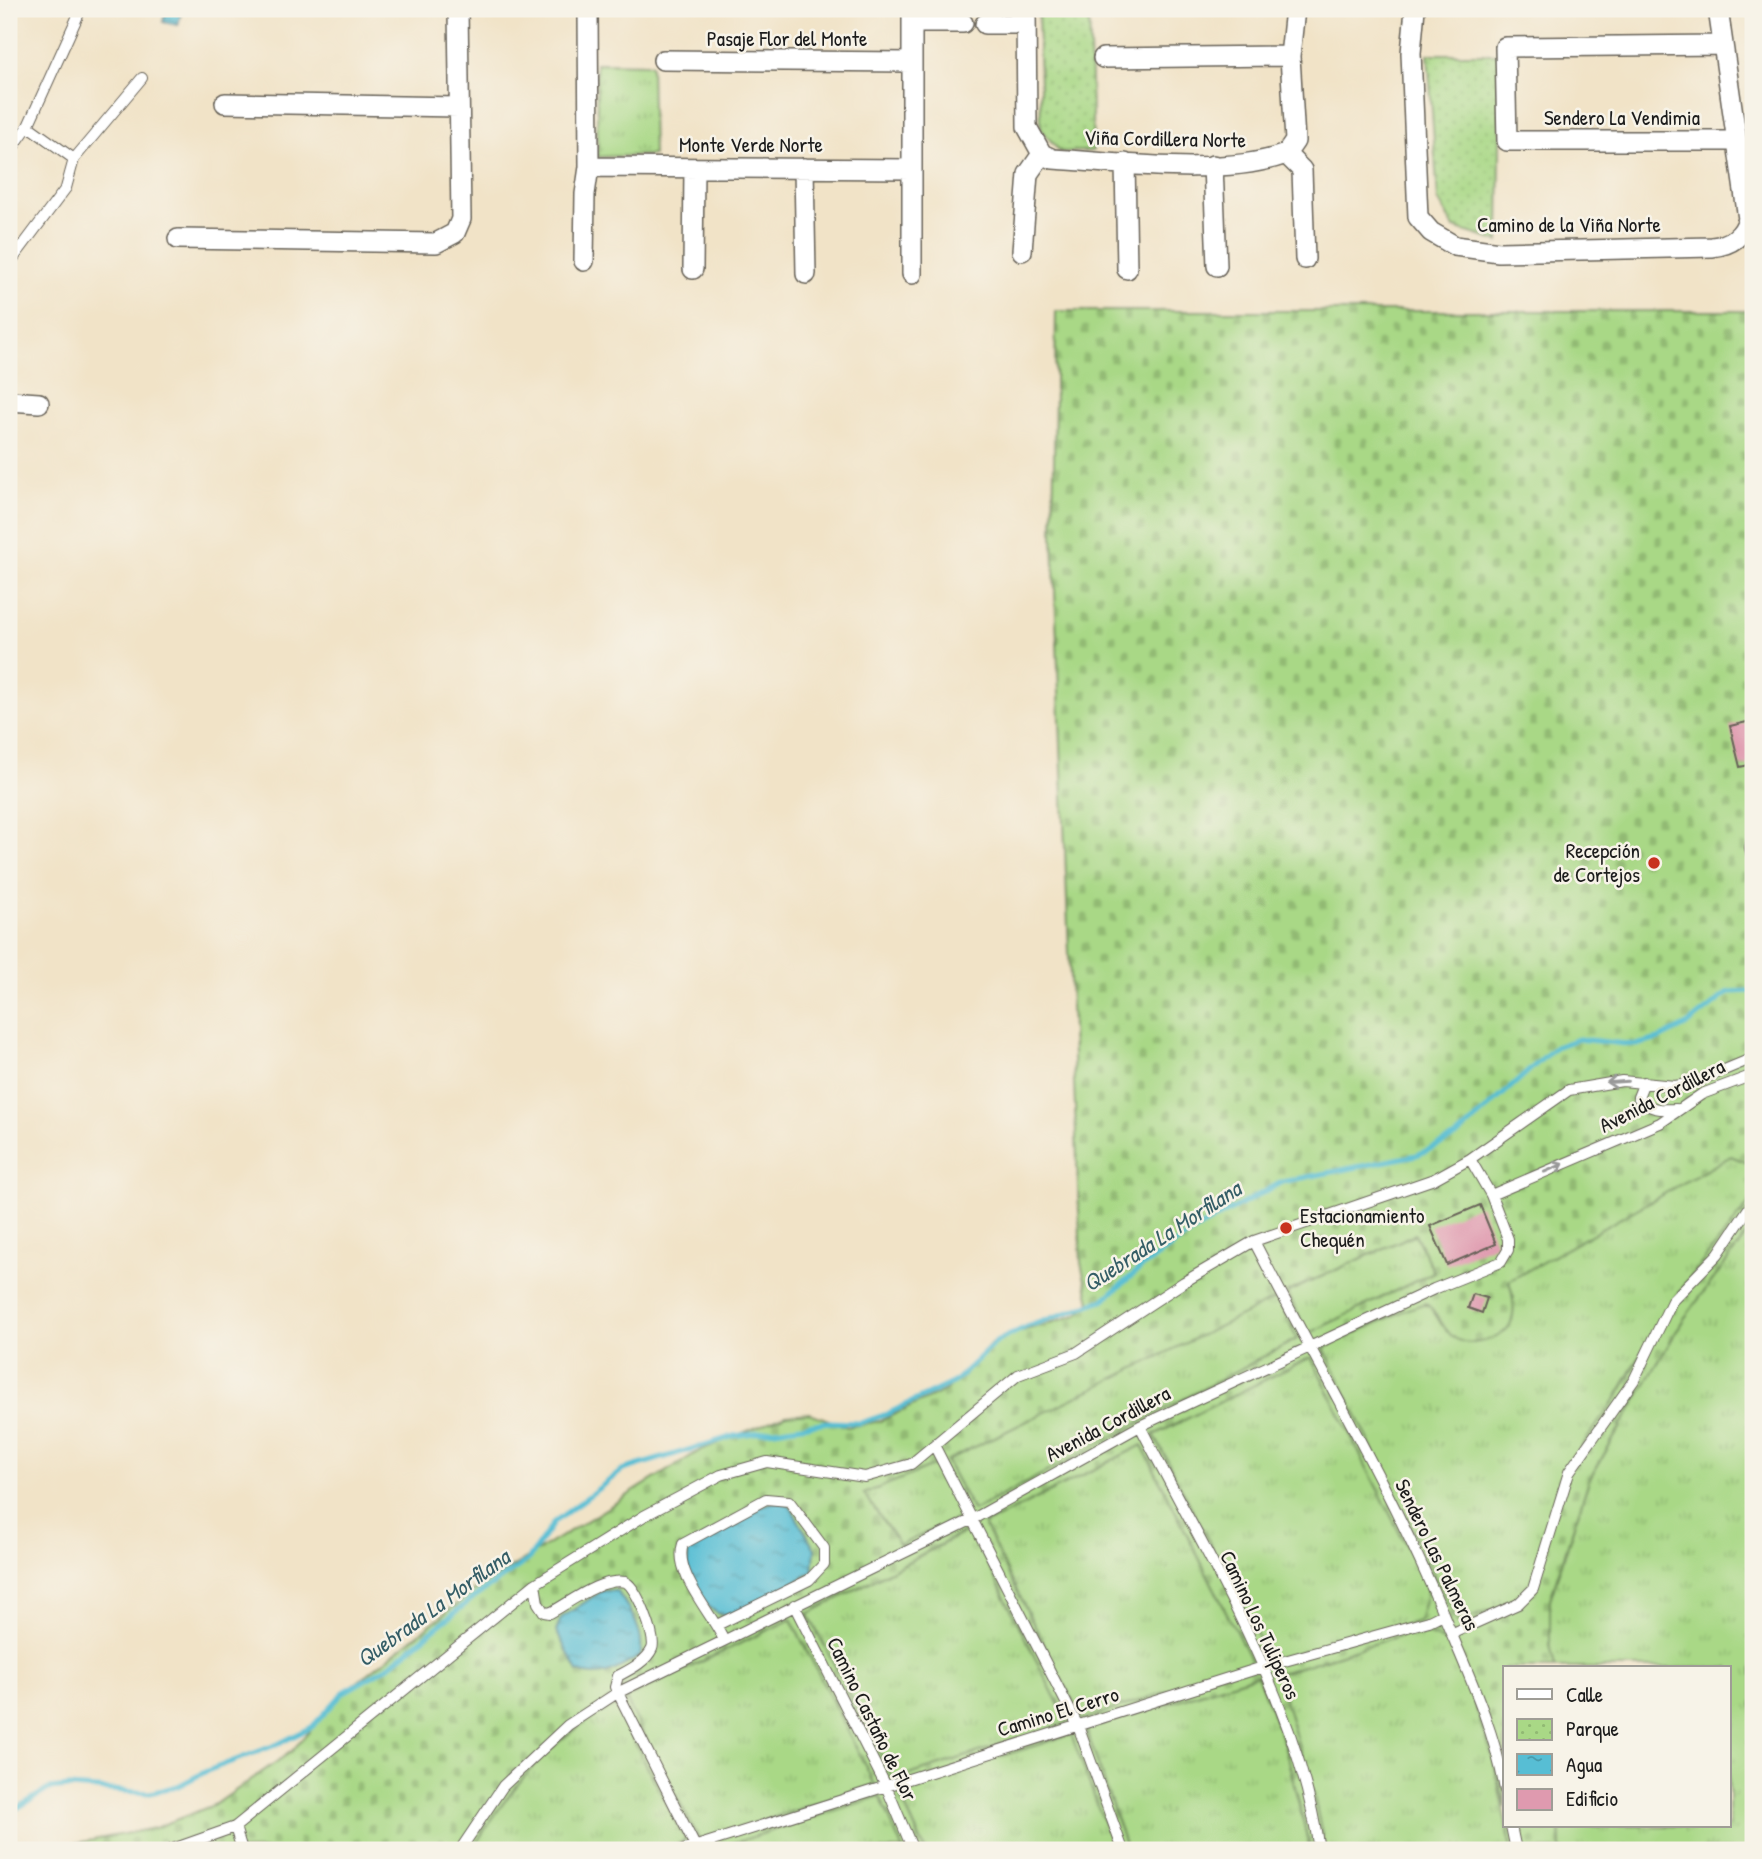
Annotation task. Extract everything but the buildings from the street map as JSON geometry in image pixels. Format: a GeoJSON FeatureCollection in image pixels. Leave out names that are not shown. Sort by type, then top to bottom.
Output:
{"type":"FeatureCollection","features":[{"type":"Feature","properties":{"kind":"street"},"geometry":{"type":"LineString","coordinates":[[177,239],[357,244],[443,241],[455,233],[461,219],[458,9]]}},
{"type":"Feature","properties":{"kind":"street"},"geometry":{"type":"LineString","coordinates":[[584,261],[585,194],[589,167],[588,9]]}},
{"type":"Feature","properties":{"kind":"street"},"geometry":{"type":"LineString","coordinates":[[1295,9],[1290,56],[1295,141],[1286,154],[1302,170],[1306,259]]}},
{"type":"Feature","properties":{"kind":"street","name":"Camino de la Viña Norte"},"geometry":{"type":"LineString","coordinates":[[1415,9],[1410,53],[1418,217],[1431,232],[1455,246],[1499,252],[1712,247],[1737,238],[1748,219],[1737,141]]}},
{"type":"Feature","properties":{"kind":"street"},"geometry":{"type":"LineString","coordinates":[[1718,9],[1737,141]]}},
{"type":"Feature","properties":{"kind":"street"},"geometry":{"type":"LineString","coordinates":[[912,274],[912,16],[963,23]]}},
{"type":"Feature","properties":{"kind":"street"},"geometry":{"type":"LineString","coordinates":[[985,24],[1026,16],[1027,127],[1042,154],[1028,174],[1022,251]]}},
{"type":"Feature","properties":{"kind":"street","name":"Sendero La Vendimia"},"geometry":{"type":"LineString","coordinates":[[1723,45],[1505,47],[1507,141],[1737,141]]}},
{"type":"Feature","properties":{"kind":"street"},"geometry":{"type":"LineString","coordinates":[[1103,58],[1290,56]]}},
{"type":"Feature","properties":{"kind":"street","name":"Pasaje Flor del Monte"},"geometry":{"type":"LineString","coordinates":[[663,60],[912,62]]}},
{"type":"Feature","properties":{"kind":"street"},"geometry":{"type":"LineString","coordinates":[[225,103],[458,107]]}},
{"type":"Feature","properties":{"kind":"street","name":"Viña Cordillera Norte"},"geometry":{"type":"LineString","coordinates":[[1042,154],[1053,159],[1213,165],[1263,163],[1286,154]]}},
{"type":"Feature","properties":{"kind":"street"},"geometry":{"type":"LineString","coordinates":[[1125,163],[1127,269]]}},
{"type":"Feature","properties":{"kind":"street"},"geometry":{"type":"LineString","coordinates":[[1213,165],[1217,266]]}},
{"type":"Feature","properties":{"kind":"street","name":"Monte Verde Norte"},"geometry":{"type":"LineString","coordinates":[[589,167],[912,169]]}},
{"type":"Feature","properties":{"kind":"street"},"geometry":{"type":"LineString","coordinates":[[693,269],[694,168]]}},
{"type":"Feature","properties":{"kind":"street"},"geometry":{"type":"LineString","coordinates":[[804,169],[806,274]]}},
{"type":"Feature","properties":{"kind":"street"},"geometry":{"type":"LineString","coordinates":[[9,401],[39,403]]}},
{"type":"Feature","properties":{"kind":"lane"},"geometry":{"type":"LineString","coordinates":[[9,153],[28,126],[82,9]]}},
{"type":"Feature","properties":{"kind":"lane"},"geometry":{"type":"LineString","coordinates":[[9,264],[66,188],[74,159],[142,78]]}},
{"type":"Feature","properties":{"kind":"lane"},"geometry":{"type":"LineString","coordinates":[[28,126],[74,159]]}},
{"type":"Feature","properties":{"kind":"lane"},"geometry":{"type":"LineString","coordinates":[[1753,835],[1750,848],[1753,860]]}},
{"type":"Feature","properties":{"kind":"lane"},"geometry":{"type":"LineString","coordinates":[[170,1850],[235,1827],[535,1584],[644,1516],[734,1469],[767,1462],[853,1477],[876,1476],[911,1464],[1018,1375],[1076,1353],[1184,1282],[1254,1241],[1403,1191],[1470,1159],[1569,1090],[1622,1081],[1675,1086],[1693,1083],[1753,1058]]}},
{"type":"Feature","properties":{"kind":"lane","name":"Avenida Cordillera"},"geometry":{"type":"LineString","coordinates":[[460,1850],[503,1786],[568,1725],[617,1693],[973,1519],[1140,1426],[1311,1346],[1501,1262],[1508,1250],[1508,1239],[1491,1195],[1660,1123],[1676,1109],[1702,1094],[1753,1075]]}},
{"type":"Feature","properties":{"kind":"lane"},"geometry":{"type":"LineString","coordinates":[[1644,1082],[1638,1097],[1644,1105],[1659,1110],[1676,1109]]}},
{"type":"Feature","properties":{"kind":"lane"},"geometry":{"type":"LineString","coordinates":[[1470,1159],[1491,1195]]}},
{"type":"Feature","properties":{"kind":"lane"},"geometry":{"type":"LineString","coordinates":[[1453,1633],[1518,1604],[1534,1589],[1569,1472],[1634,1380],[1672,1301],[1718,1254],[1753,1202]]}},
{"type":"Feature","properties":{"kind":"lane","name":"Sendero Las Palmeras"},"geometry":{"type":"LineString","coordinates":[[1254,1241],[1311,1346],[1427,1574],[1453,1633],[1492,1738],[1503,1782]]}},
{"type":"Feature","properties":{"kind":"lane","name":"Camino Los Tuliperos"},"geometry":{"type":"LineString","coordinates":[[1140,1426],[1263,1667],[1305,1783],[1319,1850]]}},
{"type":"Feature","properties":{"kind":"lane"},"geometry":{"type":"LineString","coordinates":[[934,1445],[1078,1726],[1123,1850]]}},
{"type":"Feature","properties":{"kind":"lane"},"geometry":{"type":"LineString","coordinates":[[717,1625],[809,1580],[824,1564],[824,1548],[789,1501],[766,1499],[683,1544],[678,1557],[684,1572],[724,1640]]}},
{"type":"Feature","properties":{"kind":"lane"},"geometry":{"type":"LineString","coordinates":[[535,1584],[538,1603],[544,1612],[550,1613],[610,1583],[622,1582],[632,1588],[654,1636],[652,1650],[615,1681],[617,1693],[696,1848]]}},
{"type":"Feature","properties":{"kind":"lane","name":"Camino Castaño de Flor"},"geometry":{"type":"LineString","coordinates":[[794,1605],[886,1786],[913,1850]]}},
{"type":"Feature","properties":{"kind":"lane","name":"Camino El Cerro"},"geometry":{"type":"LineString","coordinates":[[684,1850],[1263,1667],[1396,1632],[1443,1614]]}},
{"type":"Feature","properties":{"kind":"lane"},"geometry":{"type":"LineString","coordinates":[[235,1827],[242,1850]]}},
{"type":"Feature","properties":{"kind":"lane"},"geometry":{"type":"LineString","coordinates":[[1511,1828],[1516,1850]]}},
{"type":"Feature","properties":{"kind":"green space"},"geometry":{"type":"Polygon","coordinates":[[[923,9],[976,9],[976,13],[923,13],[923,9]]]}},
{"type":"Feature","properties":{"kind":"green space"},"geometry":{"type":"Polygon","coordinates":[[[1038,9],[1089,9],[1093,151],[1060,152],[1041,129],[1038,9]]]}},
{"type":"Feature","properties":{"kind":"green space"},"geometry":{"type":"Polygon","coordinates":[[[1428,54],[1501,54],[1499,242],[1454,228],[1438,200],[1428,54]]]}},
{"type":"Feature","properties":{"kind":"green space"},"geometry":{"type":"Polygon","coordinates":[[[596,63],[651,64],[653,155],[598,157],[596,63]]]}},
{"type":"Feature","properties":{"kind":"green space"},"geometry":{"type":"Polygon","coordinates":[[[1056,311],[1753,311],[1753,1165],[1731,1156],[1509,1281],[1513,1303],[1512,1321],[1508,1328],[1492,1339],[1472,1343],[1456,1339],[1425,1303],[1374,1322],[1324,1348],[1457,1622],[1521,1600],[1533,1584],[1563,1472],[1615,1400],[1684,1285],[1753,1199],[1753,1226],[1683,1320],[1589,1480],[1550,1599],[1550,1645],[1555,1666],[1503,1666],[1503,1799],[1493,1757],[1454,1645],[1417,1630],[1277,1674],[1314,1797],[1325,1850],[1310,1850],[1285,1744],[1257,1675],[1086,1729],[1127,1850],[1114,1850],[1071,1734],[897,1789],[925,1850],[903,1850],[880,1796],[712,1850],[667,1850],[686,1840],[615,1705],[592,1717],[551,1748],[516,1786],[472,1850],[58,1850],[77,1843],[155,1828],[216,1804],[292,1751],[341,1695],[473,1591],[701,1450],[786,1415],[810,1413],[847,1427],[880,1421],[944,1391],[962,1377],[991,1344],[1005,1336],[1077,1315],[1090,1302],[1081,1263],[1053,538],[1056,311]],[[1415,1234],[1287,1292],[1308,1334],[1434,1272],[1415,1234]],[[1277,1298],[946,1461],[973,1511],[1297,1339],[1277,1298]],[[1311,1357],[1154,1435],[1270,1660],[1419,1621],[1428,1589],[1311,1357]],[[1142,1445],[984,1525],[1082,1720],[1252,1663],[1142,1445]],[[937,1464],[864,1494],[900,1545],[963,1516],[937,1464]],[[970,1529],[808,1614],[894,1780],[1068,1723],[970,1529]],[[791,1619],[625,1698],[700,1841],[875,1785],[791,1619]]]}},
{"type":"Feature","properties":{"kind":"green space"},"geometry":{"type":"Polygon","coordinates":[[[1731,1156],[1753,1165],[1753,1199],[1648,1342],[1615,1400],[1533,1584],[1521,1600],[1457,1623],[1324,1348],[1418,1304],[1430,1306],[1442,1325],[1514,1298],[1508,1281],[1731,1156]]]}},
{"type":"Feature","properties":{"kind":"green space"},"geometry":{"type":"Polygon","coordinates":[[[1753,1226],[1753,1850],[1561,1850],[1560,1828],[1730,1828],[1730,1666],[1555,1666],[1550,1645],[1550,1599],[1589,1480],[1683,1320],[1753,1226]]]}},
{"type":"Feature","properties":{"kind":"green space"},"geometry":{"type":"Polygon","coordinates":[[[1415,1234],[1434,1272],[1307,1335],[1286,1293],[1415,1234]]]}},
{"type":"Feature","properties":{"kind":"green space"},"geometry":{"type":"Polygon","coordinates":[[[1277,1297],[1297,1339],[973,1511],[946,1461],[1277,1297]]]}},
{"type":"Feature","properties":{"kind":"green space"},"geometry":{"type":"Polygon","coordinates":[[[1311,1356],[1428,1589],[1420,1621],[1270,1661],[1154,1435],[1311,1356]]]}},
{"type":"Feature","properties":{"kind":"green space"},"geometry":{"type":"Polygon","coordinates":[[[1142,1445],[1253,1664],[1082,1721],[984,1525],[1142,1445]]]}},
{"type":"Feature","properties":{"kind":"green space"},"geometry":{"type":"Polygon","coordinates":[[[937,1464],[963,1516],[900,1546],[863,1493],[937,1464]]]}},
{"type":"Feature","properties":{"kind":"green space"},"geometry":{"type":"Polygon","coordinates":[[[971,1529],[1069,1723],[894,1781],[808,1614],[971,1529]]]}},
{"type":"Feature","properties":{"kind":"green space"},"geometry":{"type":"Polygon","coordinates":[[[791,1619],[875,1785],[700,1841],[624,1699],[791,1619]]]}},
{"type":"Feature","properties":{"kind":"green space"},"geometry":{"type":"Polygon","coordinates":[[[1417,1630],[1454,1645],[1493,1757],[1503,1809],[1503,1828],[1507,1828],[1511,1850],[1325,1850],[1314,1797],[1277,1674],[1417,1630]]]}},
{"type":"Feature","properties":{"kind":"green space"},"geometry":{"type":"Polygon","coordinates":[[[1257,1675],[1284,1744],[1310,1850],[1127,1850],[1086,1729],[1257,1675]]]}},
{"type":"Feature","properties":{"kind":"green space"},"geometry":{"type":"Polygon","coordinates":[[[615,1705],[686,1840],[667,1850],[472,1850],[516,1786],[551,1748],[592,1717],[615,1705]]]}},
{"type":"Feature","properties":{"kind":"green space"},"geometry":{"type":"Polygon","coordinates":[[[1072,1734],[1114,1850],[925,1850],[897,1789],[1072,1734]]]}},
{"type":"Feature","properties":{"kind":"green space"},"geometry":{"type":"Polygon","coordinates":[[[880,1795],[903,1850],[712,1850],[880,1795]]]}},
{"type":"Feature","properties":{"kind":"green space"},"geometry":{"type":"Polygon","coordinates":[[[1508,1828],[1560,1828],[1561,1850],[1511,1850],[1508,1828]]]}},
{"type":"Feature","properties":{"kind":"water"},"geometry":{"type":"Polygon","coordinates":[[[166,9],[182,9],[178,25],[163,22],[166,9]]]}},
{"type":"Feature","properties":{"kind":"water"},"geometry":{"type":"Polygon","coordinates":[[[780,1500],[791,1508],[815,1549],[813,1572],[739,1611],[728,1614],[716,1612],[704,1601],[691,1580],[688,1569],[690,1545],[764,1505],[780,1500]]]}},
{"type":"Feature","properties":{"kind":"water"},"geometry":{"type":"Polygon","coordinates":[[[602,1591],[617,1591],[632,1614],[641,1639],[640,1656],[603,1674],[578,1672],[556,1631],[561,1618],[602,1591]]]}},
{"type":"Feature","properties":{"kind":"waterway","name":"Quebrada La Morfilana"},"geometry":{"type":"LineString","coordinates":[[9,1813],[49,1789],[69,1787],[150,1793],[178,1786],[207,1771],[278,1744],[312,1727],[344,1692],[386,1668],[473,1598],[528,1560],[554,1522],[623,1470],[734,1436],[828,1422],[860,1423],[887,1414],[954,1382],[996,1342],[1026,1327],[1103,1300],[1146,1264],[1202,1226],[1282,1182],[1417,1155],[1456,1137],[1555,1047],[1578,1039],[1636,1045],[1659,1039],[1687,1025],[1729,992],[1753,991]]}},
{"type":"Feature","properties":{"kind":"place","name":"Recepción de Cortejos"},"geometry":{"type":"Point","coordinates":[1654,863]}},
{"type":"Feature","properties":{"kind":"place","name":"Estacionamiento Chequén"},"geometry":{"type":"Point","coordinates":[1286,1228]}}]}
